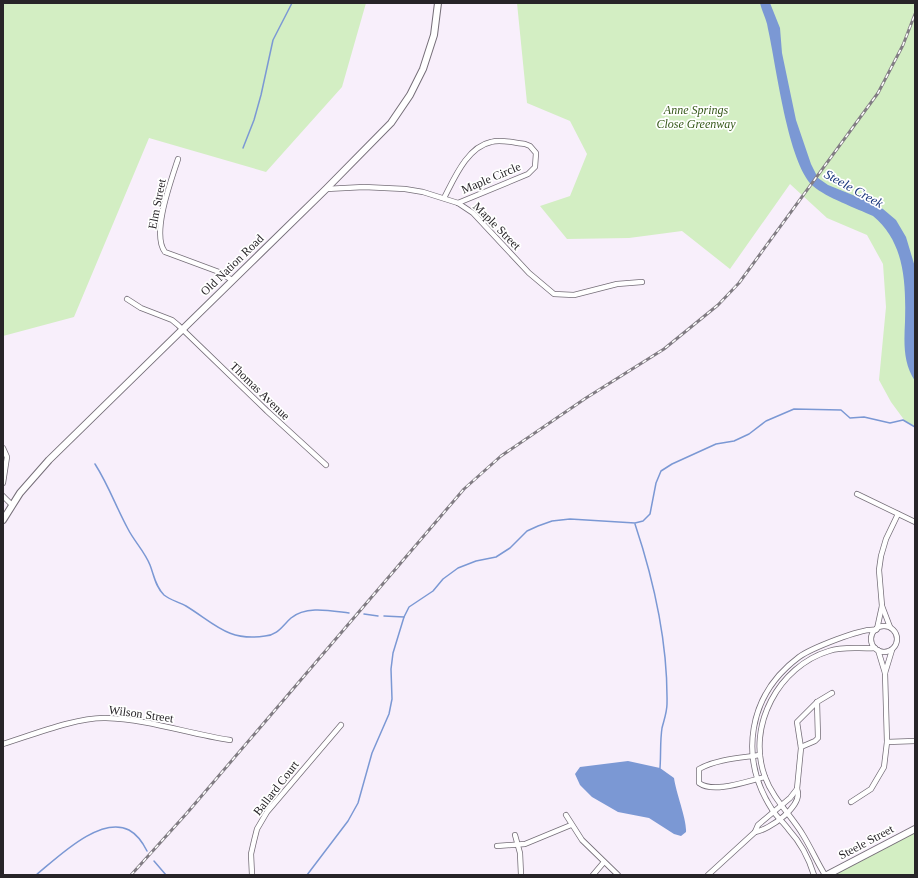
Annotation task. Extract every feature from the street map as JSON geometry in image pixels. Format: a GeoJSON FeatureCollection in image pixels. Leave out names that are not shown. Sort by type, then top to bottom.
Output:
{"type":"FeatureCollection","features":[{"type":"Feature","properties":{"kind":"main road","name":"Old Nation Road"},"geometry":{"type":"LineString","coordinates":[[3,520],[12,505],[49,460],[326,189],[391,123],[410,95],[429,53],[434,35],[438,3]]}},
{"type":"Feature","properties":{"kind":"main road","name":"Steele Street"},"geometry":{"type":"LineString","coordinates":[[826,875],[915,829]]}},
{"type":"Feature","properties":{"kind":"street","name":"Maple Circle"},"geometry":{"type":"LineString","coordinates":[[444,198],[465,162],[481,146],[491,142],[526,144],[536,153],[535,167],[528,174],[458,203]]}},
{"type":"Feature","properties":{"kind":"street","name":"Elm Street"},"geometry":{"type":"LineString","coordinates":[[178,159],[165,205],[161,231],[161,246],[166,252],[219,272],[232,280]]}},
{"type":"Feature","properties":{"kind":"street","name":"Maple Street"},"geometry":{"type":"LineString","coordinates":[[326,189],[364,187],[398,188],[444,198],[458,203],[473,213],[529,273],[554,294],[574,295],[617,284],[642,282]]}},
{"type":"Feature","properties":{"kind":"street","name":"Thomas Avenue"},"geometry":{"type":"LineString","coordinates":[[127,298],[141,308],[172,320],[295,438],[326,465]]}},
{"type":"Feature","properties":{"kind":"street"},"geometry":{"type":"LineString","coordinates":[[3,448],[7,457],[7,465],[3,483]]}},
{"type":"Feature","properties":{"kind":"street"},"geometry":{"type":"LineString","coordinates":[[857,494],[915,522]]}},
{"type":"Feature","properties":{"kind":"street"},"geometry":{"type":"LineString","coordinates":[[3,496],[12,505]]}},
{"type":"Feature","properties":{"kind":"street"},"geometry":{"type":"LineString","coordinates":[[890,628],[882,606],[879,570],[881,556],[898,514]]}},
{"type":"Feature","properties":{"kind":"street"},"geometry":{"type":"LineString","coordinates":[[882,606],[876,629],[871,639],[885,673]]}},
{"type":"Feature","properties":{"kind":"street"},"geometry":{"type":"LineString","coordinates":[[814,875],[798,842],[773,811],[757,779],[752,756],[755,718],[764,696],[784,668],[807,651],[821,644],[882,626],[890,628],[894,631],[898,639],[892,650],[885,673],[886,742],[884,767],[879,779],[871,789],[851,802]]}},
{"type":"Feature","properties":{"kind":"street"},"geometry":{"type":"LineString","coordinates":[[826,875],[803,835],[781,805],[765,777],[760,756],[763,719],[771,699],[795,669],[811,659],[829,651],[844,648],[876,649],[885,652],[892,650]]}},
{"type":"Feature","properties":{"kind":"street"},"geometry":{"type":"LineString","coordinates":[[755,832],[763,831],[787,813],[796,804],[799,794],[797,789],[801,747],[798,722],[817,702],[832,693]]}},
{"type":"Feature","properties":{"kind":"street"},"geometry":{"type":"LineString","coordinates":[[764,696],[771,699]]}},
{"type":"Feature","properties":{"kind":"street"},"geometry":{"type":"LineString","coordinates":[[801,747],[815,741],[818,738],[817,702]]}},
{"type":"Feature","properties":{"kind":"street","name":"Wilson Street"},"geometry":{"type":"LineString","coordinates":[[3,744],[69,724],[106,718],[149,724],[230,740]]}},
{"type":"Feature","properties":{"kind":"street","name":"Ballard Court"},"geometry":{"type":"LineString","coordinates":[[252,875],[252,854],[254,841],[257,829],[267,812],[341,725]]}},
{"type":"Feature","properties":{"kind":"street"},"geometry":{"type":"LineString","coordinates":[[886,742],[915,741]]}},
{"type":"Feature","properties":{"kind":"street"},"geometry":{"type":"LineString","coordinates":[[760,756],[715,762],[704,766],[700,769],[700,783],[705,787],[715,788],[765,777]]}},
{"type":"Feature","properties":{"kind":"street"},"geometry":{"type":"LineString","coordinates":[[708,875],[755,832],[758,825],[797,789]]}},
{"type":"Feature","properties":{"kind":"street"},"geometry":{"type":"LineString","coordinates":[[566,815],[582,840],[618,875]]}},
{"type":"Feature","properties":{"kind":"street"},"geometry":{"type":"LineString","coordinates":[[497,846],[518,846],[545,837],[571,825]]}},
{"type":"Feature","properties":{"kind":"street"},"geometry":{"type":"LineString","coordinates":[[515,835],[518,846],[521,875]]}},
{"type":"Feature","properties":{"kind":"street"},"geometry":{"type":"LineString","coordinates":[[593,875],[604,862]]}},
{"type":"Feature","properties":{"kind":"green space"},"geometry":{"type":"Polygon","coordinates":[[[3,3],[366,3],[342,87],[266,172],[149,138],[74,317],[3,336],[3,3]]]}},
{"type":"Feature","properties":{"kind":"green space","name":"Anne Springs Close Greenway"},"geometry":{"type":"Polygon","coordinates":[[[517,3],[915,3],[915,426],[905,421],[891,402],[879,380],[886,307],[883,264],[867,235],[827,218],[790,184],[730,269],[682,231],[629,238],[567,239],[540,206],[570,196],[587,154],[570,121],[527,103],[517,3]]]}},
{"type":"Feature","properties":{"kind":"green space"},"geometry":{"type":"Polygon","coordinates":[[[915,829],[915,875],[827,875],[915,829]]]}},
{"type":"Feature","properties":{"kind":"water"},"geometry":{"type":"Polygon","coordinates":[[[760,3],[770,3],[780,28],[782,53],[796,120],[811,164],[818,178],[828,185],[870,202],[883,209],[896,220],[906,237],[915,267],[915,381],[906,360],[904,338],[904,279],[901,264],[892,238],[884,226],[873,216],[834,199],[819,190],[813,186],[804,174],[790,136],[767,26],[760,3]]]}},
{"type":"Feature","properties":{"kind":"water"},"geometry":{"type":"Polygon","coordinates":[[[628,761],[660,768],[674,778],[686,827],[686,832],[681,836],[674,834],[649,818],[618,812],[592,797],[580,785],[575,774],[580,767],[628,761]]]}},
{"type":"Feature","properties":{"kind":"waterway"},"geometry":{"type":"LineString","coordinates":[[243,148],[254,120],[261,95],[273,40],[292,3]]}},
{"type":"Feature","properties":{"kind":"waterway"},"geometry":{"type":"LineString","coordinates":[[307,875],[348,821],[358,803],[372,753],[389,714],[392,699],[391,669],[393,653],[404,617],[409,607],[433,591],[443,579],[458,568],[476,561],[496,557],[510,548],[527,531],[552,521],[570,519],[635,523],[643,521],[650,514],[656,483],[661,471],[672,464],[716,444],[734,441],[749,434],[766,421],[794,409],[841,410],[850,418],[864,417],[890,423],[903,420],[915,427]]}},
{"type":"Feature","properties":{"kind":"waterway"},"geometry":{"type":"LineString","coordinates":[[95,464],[128,529],[148,560],[161,592],[166,597],[186,606],[222,630],[241,636],[265,636],[277,632],[291,618],[304,611],[327,610],[349,613]]}},
{"type":"Feature","properties":{"kind":"waterway"},"geometry":{"type":"LineString","coordinates":[[635,524],[654,590],[665,658],[667,707],[661,733],[660,768]]}},
{"type":"Feature","properties":{"kind":"waterway"},"geometry":{"type":"LineString","coordinates":[[364,614],[378,616]]}},
{"type":"Feature","properties":{"kind":"waterway"},"geometry":{"type":"LineString","coordinates":[[384,616],[404,617]]}},
{"type":"Feature","properties":{"kind":"waterway"},"geometry":{"type":"LineString","coordinates":[[36,875],[80,840],[105,828],[118,827],[129,830],[140,839],[147,851]]}},
{"type":"Feature","properties":{"kind":"waterway"},"geometry":{"type":"LineString","coordinates":[[154,861],[166,875]]}},
{"type":"Feature","properties":{"kind":"railway"},"geometry":{"type":"LineString","coordinates":[[131,875],[187,813],[464,489],[501,456],[586,398],[664,349],[718,305],[739,283],[878,93],[903,45],[915,14]]}},
{"type":"Feature","properties":{"kind":"water label","name":"Steele Creek"},"geometry":{"type":"Point","coordinates":[854,188]}}]}
